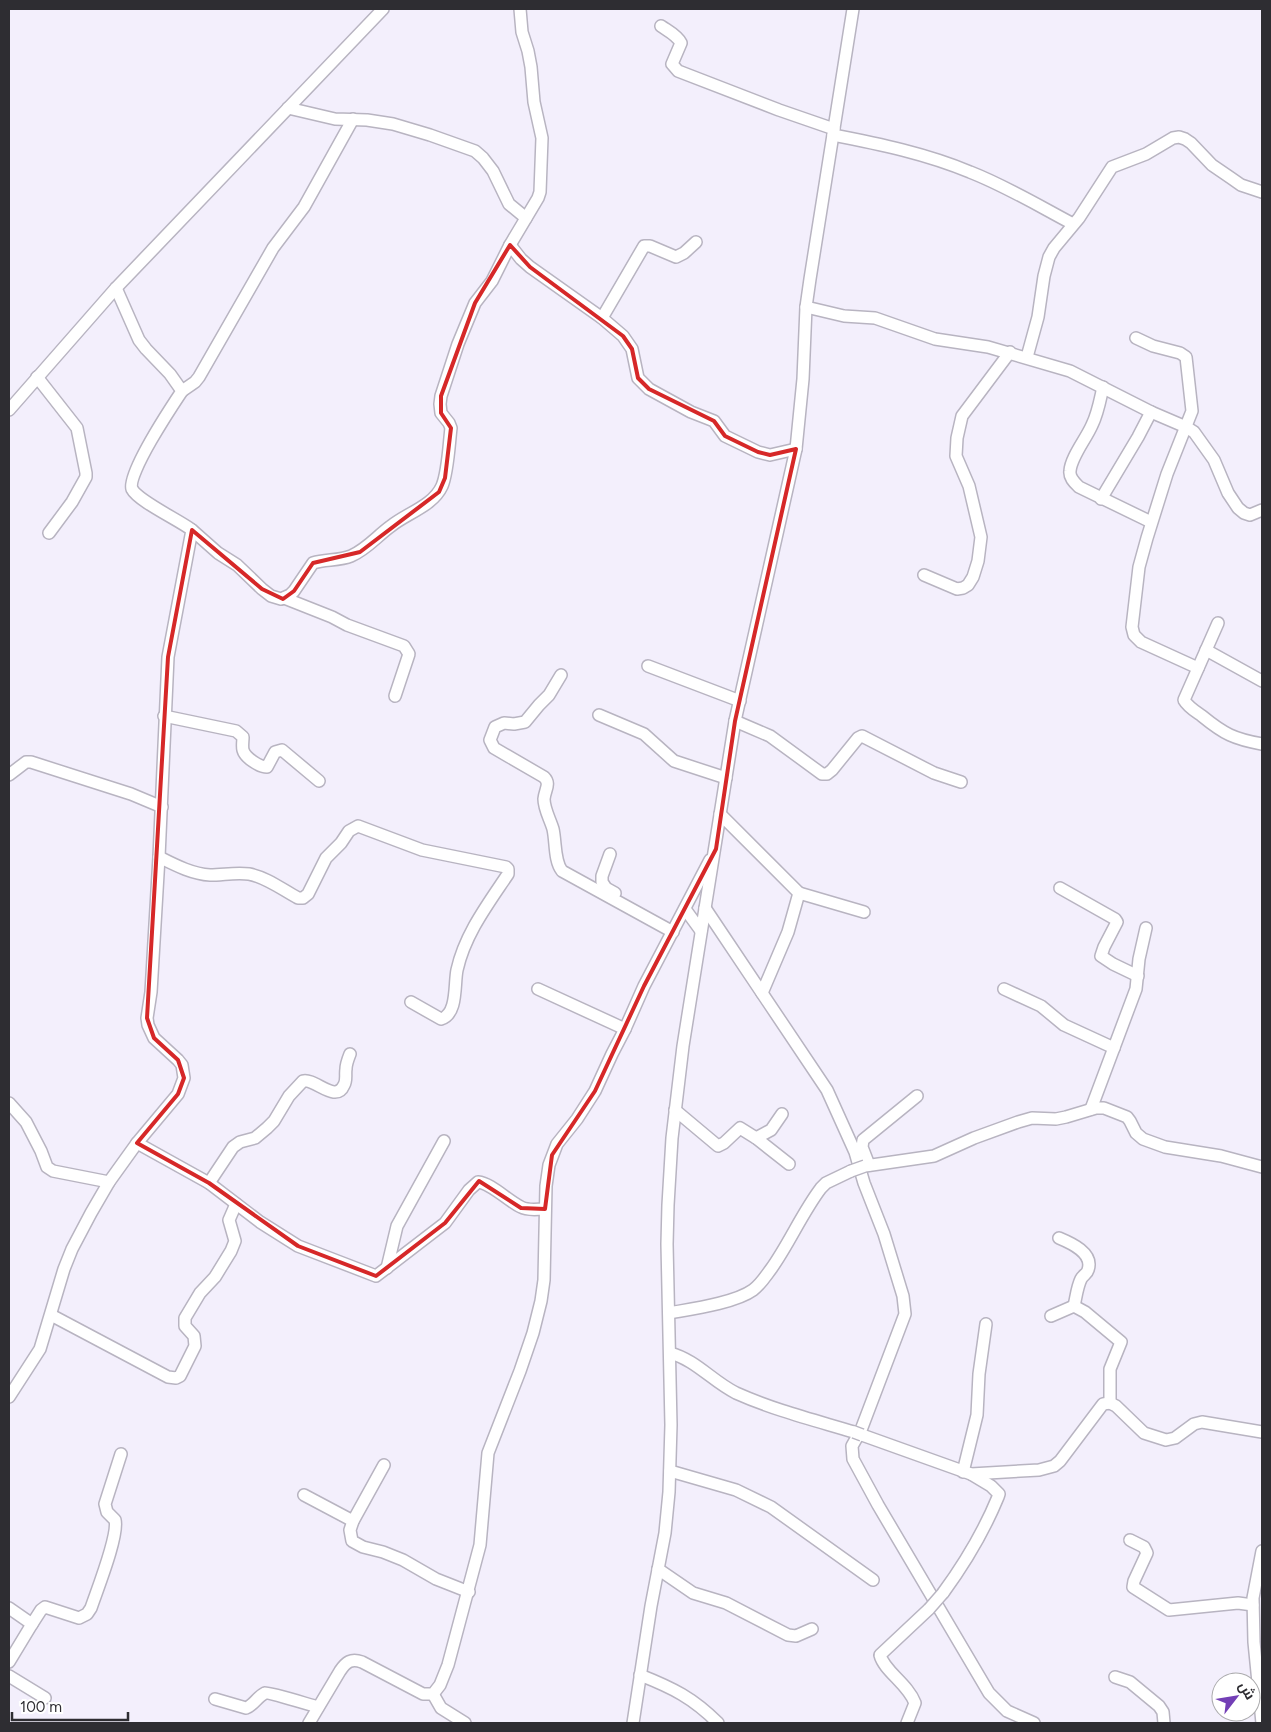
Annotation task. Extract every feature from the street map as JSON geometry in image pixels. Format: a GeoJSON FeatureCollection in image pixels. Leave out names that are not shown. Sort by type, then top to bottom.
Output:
{"type":"FeatureCollection","features":[{"type":"Feature","properties":{"kind":"street"},"geometry":{"type":"LineString","coordinates":[[9,410],[116,288],[383,9]]}},
{"type":"Feature","properties":{"kind":"street"},"geometry":{"type":"LineString","coordinates":[[284,598],[294,591],[313,563],[349,557],[360,552],[393,524],[424,505],[439,492],[445,478],[451,428],[450,422],[441,413],[441,396],[458,344],[476,303],[492,281],[540,192],[543,145],[534,102],[528,51],[520,21],[520,9]]}},
{"type":"Feature","properties":{"kind":"street"},"geometry":{"type":"LineString","coordinates":[[633,1723],[668,1512],[672,1425],[666,1244],[670,1164],[683,1046],[735,721],[796,449],[803,379],[806,307],[853,9]]}},
{"type":"Feature","properties":{"kind":"street"},"geometry":{"type":"LineString","coordinates":[[661,26],[680,40],[681,44],[672,64],[678,71],[834,132],[942,162],[969,172],[1073,224]]}},
{"type":"Feature","properties":{"kind":"street"},"geometry":{"type":"LineString","coordinates":[[288,108],[327,117],[393,124],[474,151],[493,170],[509,204],[526,218]]}},
{"type":"Feature","properties":{"kind":"street"},"geometry":{"type":"LineString","coordinates":[[354,119],[304,207],[273,248],[199,377],[182,392],[145,452],[131,484],[132,489],[141,498],[192,530],[218,553],[237,565],[262,589],[277,598],[284,598],[347,625],[404,646],[409,654],[395,696]]}},
{"type":"Feature","properties":{"kind":"street"},"geometry":{"type":"LineString","coordinates":[[1027,357],[1040,308],[1046,264],[1054,248],[1112,167],[1146,154],[1173,138],[1179,137],[1185,139],[1212,165],[1230,178],[1262,192]]}},
{"type":"Feature","properties":{"kind":"street"},"geometry":{"type":"LineString","coordinates":[[602,318],[644,246],[650,246],[676,257],[684,253],[696,242]]}},
{"type":"Feature","properties":{"kind":"street"},"geometry":{"type":"LineString","coordinates":[[510,245],[530,267],[602,318],[629,343],[638,378],[649,389],[691,412],[714,420],[725,436],[758,452],[770,455],[796,449]]}},
{"type":"Feature","properties":{"kind":"street"},"geometry":{"type":"LineString","coordinates":[[116,288],[139,340],[170,374],[182,392]]}},
{"type":"Feature","properties":{"kind":"street"},"geometry":{"type":"LineString","coordinates":[[806,307],[844,316],[875,318],[935,339],[988,346],[1070,371],[1151,412],[1186,427],[1199,438],[1214,460],[1228,493],[1238,508],[1250,515],[1262,510]]}},
{"type":"Feature","properties":{"kind":"street"},"geometry":{"type":"LineString","coordinates":[[1136,338],[1153,346],[1180,353],[1186,357],[1192,414],[1167,474],[1139,567],[1132,621],[1134,635],[1141,642],[1198,668]]}},
{"type":"Feature","properties":{"kind":"street"},"geometry":{"type":"LineString","coordinates":[[924,575],[957,588],[963,588],[968,585],[973,577],[978,561],[980,537],[969,486],[956,456],[956,438],[962,416],[1010,352]]}},
{"type":"Feature","properties":{"kind":"street"},"geometry":{"type":"LineString","coordinates":[[37,378],[77,428],[86,473],[86,478],[76,496],[49,533]]}},
{"type":"Feature","properties":{"kind":"street"},"geometry":{"type":"LineString","coordinates":[[1103,387],[1093,424],[1070,470],[1072,481],[1079,487],[1102,499],[1151,522]]}},
{"type":"Feature","properties":{"kind":"street"},"geometry":{"type":"LineString","coordinates":[[1102,499],[1151,412]]}},
{"type":"Feature","properties":{"kind":"street"},"geometry":{"type":"LineString","coordinates":[[9,1397],[40,1349],[64,1269],[72,1249],[109,1182],[137,1143],[178,1094],[184,1078],[182,1065],[154,1038],[148,1025],[162,807],[164,716],[168,656],[192,530]]}},
{"type":"Feature","properties":{"kind":"street"},"geometry":{"type":"LineString","coordinates":[[1218,623],[1184,697],[1186,703],[1229,736],[1262,744]]}},
{"type":"Feature","properties":{"kind":"street"},"geometry":{"type":"LineString","coordinates":[[1206,650],[1262,681]]}},
{"type":"Feature","properties":{"kind":"street"},"geometry":{"type":"LineString","coordinates":[[648,666],[740,701]]}},
{"type":"Feature","properties":{"kind":"street"},"geometry":{"type":"LineString","coordinates":[[561,675],[549,695],[525,722],[504,723],[495,726],[490,736],[491,744],[494,748],[544,777],[547,781],[548,784],[544,798],[545,804],[552,827],[558,864],[562,871],[674,929]]}},
{"type":"Feature","properties":{"kind":"street"},"geometry":{"type":"LineString","coordinates":[[164,716],[236,731],[243,737],[242,748],[246,755],[262,766],[267,767],[275,752],[280,750],[285,752],[319,782]]}},
{"type":"Feature","properties":{"kind":"street"},"geometry":{"type":"LineString","coordinates":[[599,716],[644,734],[674,761],[726,778]]}},
{"type":"Feature","properties":{"kind":"street"},"geometry":{"type":"LineString","coordinates":[[735,721],[765,734],[792,751],[810,766],[825,774],[832,770],[858,738],[862,736],[934,773],[961,782]]}},
{"type":"Feature","properties":{"kind":"street"},"geometry":{"type":"LineString","coordinates":[[9,776],[26,762],[32,762],[131,794],[162,807]]}},
{"type":"Feature","properties":{"kind":"street"},"geometry":{"type":"LineString","coordinates":[[720,814],[799,893],[864,912]]}},
{"type":"Feature","properties":{"kind":"street"},"geometry":{"type":"LineString","coordinates":[[159,857],[180,867],[209,875],[241,873],[256,876],[298,898],[303,898],[308,894],[326,858],[350,831],[358,826],[422,850],[506,867],[508,874],[481,912],[463,952],[457,971],[454,1001],[446,1016],[441,1019],[411,1002]]}},
{"type":"Feature","properties":{"kind":"street"},"geometry":{"type":"LineString","coordinates":[[434,1694],[448,1665],[480,1545],[488,1453],[520,1371],[533,1333],[541,1301],[544,1280],[547,1173],[552,1155],[557,1144],[586,1106],[625,1029],[644,986],[716,849]]}},
{"type":"Feature","properties":{"kind":"street"},"geometry":{"type":"LineString","coordinates":[[610,854],[602,880],[603,885],[674,929]]}},
{"type":"Feature","properties":{"kind":"street"},"geometry":{"type":"LineString","coordinates":[[1060,888],[1115,919],[1117,922],[1102,956],[1106,961],[1138,976]]}},
{"type":"Feature","properties":{"kind":"street"},"geometry":{"type":"LineString","coordinates":[[762,993],[788,932],[799,893]]}},
{"type":"Feature","properties":{"kind":"street"},"geometry":{"type":"LineString","coordinates":[[705,908],[827,1090],[855,1152],[864,1183],[884,1234],[903,1296],[905,1314],[861,1430],[852,1446],[853,1459],[988,1693],[1007,1710],[1034,1723]]}},
{"type":"Feature","properties":{"kind":"street"},"geometry":{"type":"LineString","coordinates":[[686,909],[701,931]]}},
{"type":"Feature","properties":{"kind":"street"},"geometry":{"type":"LineString","coordinates":[[1091,1109],[1136,989],[1139,958],[1146,928]]}},
{"type":"Feature","properties":{"kind":"street"},"geometry":{"type":"LineString","coordinates":[[538,989],[625,1029]]}},
{"type":"Feature","properties":{"kind":"street"},"geometry":{"type":"LineString","coordinates":[[1004,989],[1041,1006],[1064,1025],[1114,1048]]}},
{"type":"Feature","properties":{"kind":"street"},"geometry":{"type":"LineString","coordinates":[[209,1183],[233,1147],[240,1142],[255,1138],[267,1128],[289,1096],[303,1081],[310,1081],[330,1092],[337,1092],[342,1089],[350,1054]]}},
{"type":"Feature","properties":{"kind":"street"},"geometry":{"type":"LineString","coordinates":[[867,1166],[862,1147],[863,1140],[917,1096]]}},
{"type":"Feature","properties":{"kind":"street"},"geometry":{"type":"LineString","coordinates":[[9,1103],[26,1122],[42,1151],[44,1164],[49,1170],[109,1182]]}},
{"type":"Feature","properties":{"kind":"street"},"geometry":{"type":"LineString","coordinates":[[669,1313],[714,1304],[754,1290],[777,1260],[821,1188],[826,1183],[851,1171],[867,1166],[934,1156],[982,1135],[1032,1118],[1056,1119],[1091,1109],[1104,1108],[1122,1114],[1130,1121],[1139,1136],[1165,1147],[1226,1157],[1262,1167]]}},
{"type":"Feature","properties":{"kind":"street"},"geometry":{"type":"LineString","coordinates":[[675,1110],[718,1146],[740,1128],[789,1164]]}},
{"type":"Feature","properties":{"kind":"street"},"geometry":{"type":"LineString","coordinates":[[756,1138],[771,1130],[782,1114]]}},
{"type":"Feature","properties":{"kind":"street"},"geometry":{"type":"LineString","coordinates":[[387,1268],[397,1226],[444,1141]]}},
{"type":"Feature","properties":{"kind":"street"},"geometry":{"type":"LineString","coordinates":[[137,1143],[209,1183],[285,1239],[312,1252],[376,1276],[445,1223],[469,1190],[478,1182],[489,1186],[521,1208],[529,1210],[545,1209]]}},
{"type":"Feature","properties":{"kind":"street"},"geometry":{"type":"LineString","coordinates":[[50,1315],[168,1377],[176,1378],[180,1376],[195,1346],[194,1336],[185,1326],[185,1318],[200,1293],[215,1277],[231,1251],[235,1241],[229,1220],[236,1204]]}},
{"type":"Feature","properties":{"kind":"street"},"geometry":{"type":"LineString","coordinates":[[1059,1238],[1077,1246],[1088,1258],[1089,1267],[1087,1273],[1081,1278],[1074,1306]]}},
{"type":"Feature","properties":{"kind":"street"},"geometry":{"type":"LineString","coordinates":[[1051,1316],[1074,1306]]}},
{"type":"Feature","properties":{"kind":"street"},"geometry":{"type":"LineString","coordinates":[[1074,1306],[1085,1312],[1121,1342],[1110,1369],[1110,1403]]}},
{"type":"Feature","properties":{"kind":"street"},"geometry":{"type":"LineString","coordinates":[[967,1473],[977,1415],[979,1374],[986,1324]]}},
{"type":"Feature","properties":{"kind":"street"},"geometry":{"type":"LineString","coordinates":[[670,1353],[686,1358],[717,1382],[737,1393],[791,1413],[858,1433],[967,1473],[995,1489],[999,1494],[977,1542],[943,1593],[929,1610],[880,1656],[882,1661],[913,1698],[915,1703],[907,1723]]}},
{"type":"Feature","properties":{"kind":"street"},"geometry":{"type":"LineString","coordinates":[[967,1473],[1039,1470],[1054,1466],[1060,1461],[1103,1404],[1110,1403],[1116,1406],[1144,1433],[1166,1440],[1175,1438],[1194,1424],[1202,1422],[1262,1432]]}},
{"type":"Feature","properties":{"kind":"street"},"geometry":{"type":"LineString","coordinates":[[9,1662],[40,1610],[45,1607],[79,1618],[87,1614],[91,1608],[108,1560],[116,1528],[115,1520],[107,1512],[105,1504],[121,1454]]}},
{"type":"Feature","properties":{"kind":"street"},"geometry":{"type":"LineString","coordinates":[[384,1465],[352,1521],[350,1536],[356,1544],[403,1560],[436,1578],[469,1592]]}},
{"type":"Feature","properties":{"kind":"street"},"geometry":{"type":"LineString","coordinates":[[670,1471],[736,1490],[771,1507],[873,1580]]}},
{"type":"Feature","properties":{"kind":"street"},"geometry":{"type":"LineString","coordinates":[[304,1496],[352,1521]]}},
{"type":"Feature","properties":{"kind":"street"},"geometry":{"type":"LineString","coordinates":[[1130,1540],[1144,1547],[1146,1553],[1133,1587],[1148,1595],[1164,1608],[1176,1610],[1238,1603],[1254,1605]]}},
{"type":"Feature","properties":{"kind":"street"},"geometry":{"type":"LineString","coordinates":[[1259,1672],[1254,1642],[1254,1605],[1256,1581],[1262,1551]]}},
{"type":"Feature","properties":{"kind":"street"},"geometry":{"type":"LineString","coordinates":[[658,1569],[693,1593],[726,1603],[788,1635],[796,1636],[812,1629]]}},
{"type":"Feature","properties":{"kind":"street"},"geometry":{"type":"LineString","coordinates":[[9,1608],[32,1624]]}},
{"type":"Feature","properties":{"kind":"street"},"geometry":{"type":"LineString","coordinates":[[309,1723],[345,1664],[350,1660],[356,1660],[423,1694],[434,1694]]}},
{"type":"Feature","properties":{"kind":"street"},"geometry":{"type":"LineString","coordinates":[[640,1675],[670,1687],[686,1696],[703,1708],[718,1723]]}},
{"type":"Feature","properties":{"kind":"street"},"geometry":{"type":"LineString","coordinates":[[9,1676],[45,1698]]}},
{"type":"Feature","properties":{"kind":"street"},"geometry":{"type":"LineString","coordinates":[[1115,1677],[1130,1682],[1159,1706],[1163,1712],[1164,1723]]}},
{"type":"Feature","properties":{"kind":"street"},"geometry":{"type":"LineString","coordinates":[[215,1699],[246,1708],[251,1706],[260,1696],[270,1692],[318,1707]]}},
{"type":"Feature","properties":{"kind":"street"},"geometry":{"type":"LineString","coordinates":[[434,1694],[441,1708],[465,1723]]}},
{"type":"Feature","properties":{"kind":"street"},"geometry":{"type":"LineString","coordinates":[[1261,1700],[1262,1723]]}},
{"type":"Feature","properties":{"kind":"highlighted area"},"geometry":{"type":"Polygon","coordinates":[[[510,245],[530,267],[623,336],[632,349],[638,378],[649,389],[714,421],[725,436],[758,452],[770,455],[796,449],[735,721],[716,849],[644,986],[595,1091],[552,1155],[545,1209],[521,1208],[479,1181],[445,1223],[376,1276],[298,1246],[209,1183],[137,1143],[178,1094],[184,1078],[178,1060],[154,1038],[147,1018],[168,657],[192,530],[262,589],[283,599],[294,591],[313,563],[360,552],[439,492],[445,478],[451,428],[441,413],[441,396],[475,303],[510,245]]]}}]}
